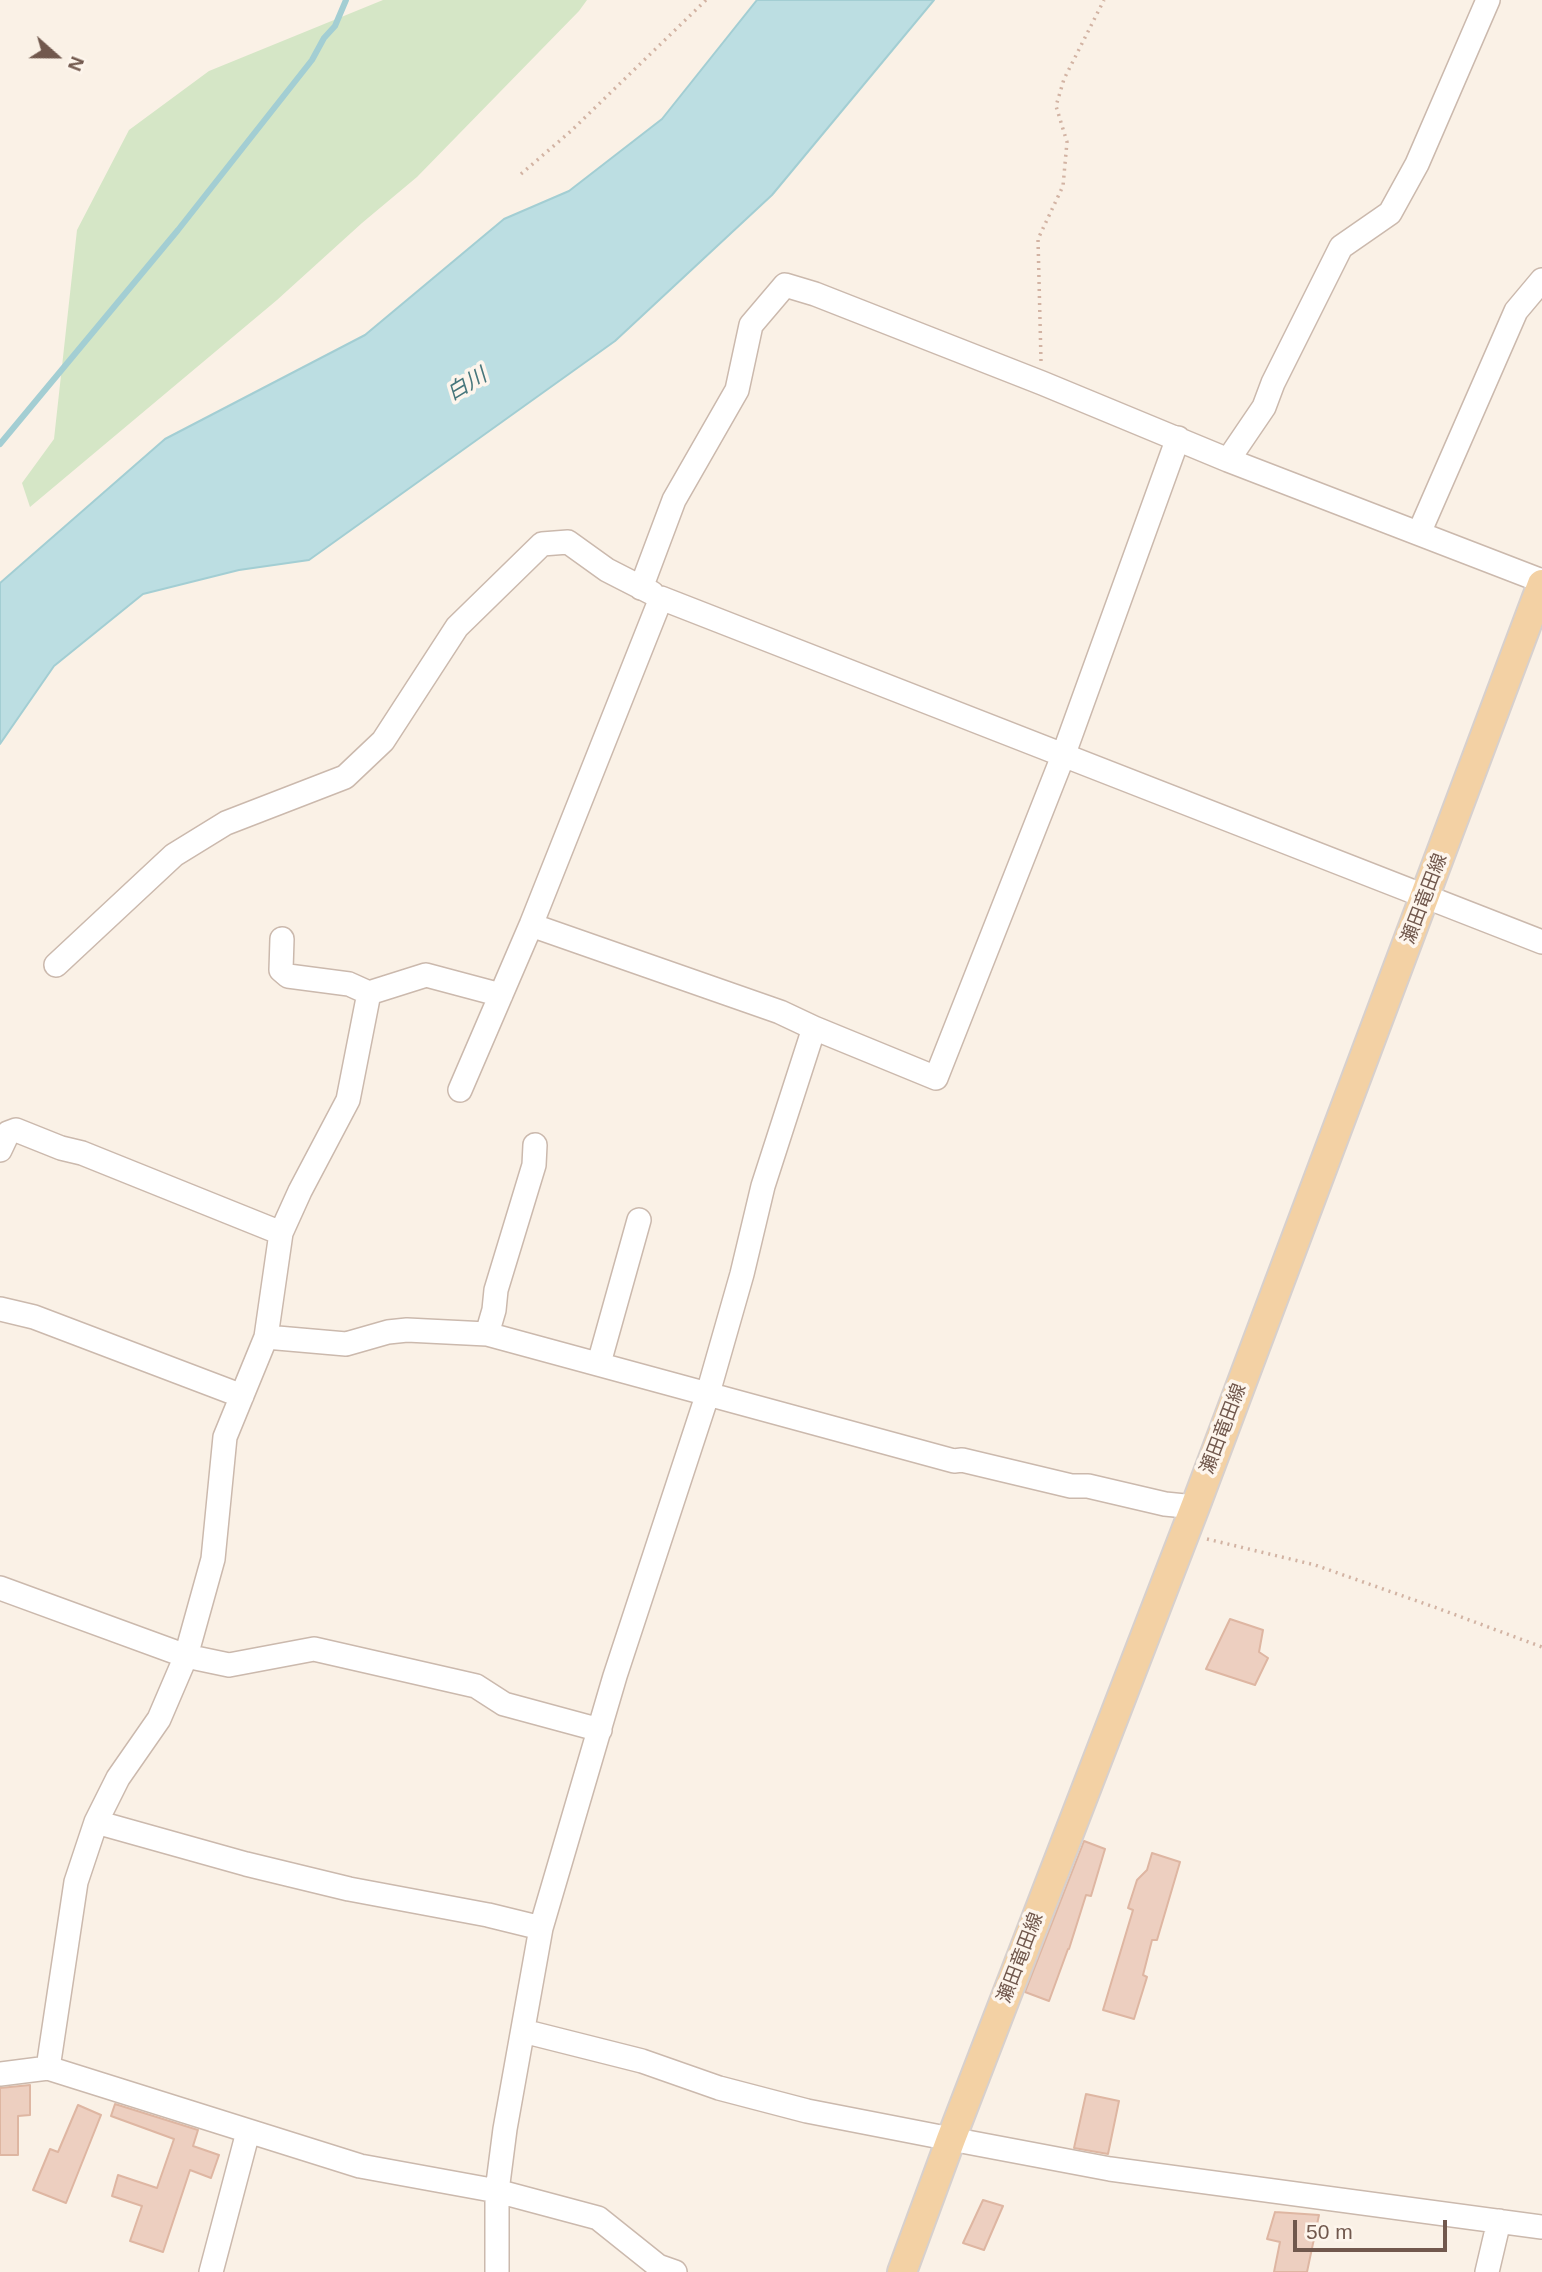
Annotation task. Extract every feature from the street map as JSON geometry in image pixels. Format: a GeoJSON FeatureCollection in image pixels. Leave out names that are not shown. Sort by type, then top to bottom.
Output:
{"type":"FeatureCollection","features":[{"type":"Feature","properties":{"kind":"main road","name":"瀬田竜田線"},"geometry":{"type":"LineString","coordinates":[[902,2272],[1190,1520],[1542,582]]}},
{"type":"Feature","properties":{"kind":"street"},"geometry":{"type":"LineString","coordinates":[[1228,460],[1264,407],[1273,383],[1341,247],[1390,213],[1417,164],[1488,0]]}},
{"type":"Feature","properties":{"kind":"street"},"geometry":{"type":"LineString","coordinates":[[1419,533],[1516,311],[1542,280]]}},
{"type":"Feature","properties":{"kind":"street"},"geometry":{"type":"LineString","coordinates":[[460,1090],[531,925],[651,593],[674,500],[737,390],[751,325],[785,285],[815,294],[1042,383],[1228,460],[1542,582]]}},
{"type":"Feature","properties":{"kind":"street"},"geometry":{"type":"LineString","coordinates":[[531,925],[780,1012],[936,1078],[1063,756],[1178,438]]}},
{"type":"Feature","properties":{"kind":"street"},"geometry":{"type":"LineString","coordinates":[[56,965],[174,855],[226,822],[345,777],[383,741],[457,627],[542,544],[568,542],[607,570],[651,593],[1542,942]]}},
{"type":"Feature","properties":{"kind":"street"},"geometry":{"type":"LineString","coordinates":[[282,939],[281,970],[288,976],[349,984],[369,993],[426,975],[501,995]]}},
{"type":"Feature","properties":{"kind":"street"},"geometry":{"type":"LineString","coordinates":[[48,2068],[76,1882],[96,1822],[118,1778],[159,1719],[186,1656],[213,1559],[225,1437],[266,1337],[281,1233],[348,1100],[369,993]]}},
{"type":"Feature","properties":{"kind":"street"},"geometry":{"type":"LineString","coordinates":[[497,2272],[496,2191],[541,1928],[600,1730],[708,1393],[742,1274],[763,1186],[814,1028]]}},
{"type":"Feature","properties":{"kind":"street"},"geometry":{"type":"LineString","coordinates":[[0,1150],[8,1133],[16,1130],[61,1148],[82,1153],[281,1233]]}},
{"type":"Feature","properties":{"kind":"street"},"geometry":{"type":"LineString","coordinates":[[487,1334],[496,1290],[534,1165],[535,1145]]}},
{"type":"Feature","properties":{"kind":"street"},"geometry":{"type":"LineString","coordinates":[[599,1363],[639,1220]]}},
{"type":"Feature","properties":{"kind":"street"},"geometry":{"type":"LineString","coordinates":[[0,1309],[34,1317],[242,1396]]}},
{"type":"Feature","properties":{"kind":"street"},"geometry":{"type":"LineString","coordinates":[[266,1337],[346,1345],[388,1332],[407,1330],[487,1334],[954,1461],[962,1460],[1071,1486],[1088,1486],[1165,1504],[1190,1520]]}},
{"type":"Feature","properties":{"kind":"street"},"geometry":{"type":"LineString","coordinates":[[0,1588],[186,1656],[229,1664],[314,1649],[476,1686],[504,1704],[600,1730]]}},
{"type":"Feature","properties":{"kind":"street"},"geometry":{"type":"LineString","coordinates":[[96,1822],[246,1864],[349,1889],[488,1914],[541,1928]]}},
{"type":"Feature","properties":{"kind":"street"},"geometry":{"type":"LineString","coordinates":[[523,2031],[642,2061],[719,2088],[769,2101],[951,2139],[1110,2169],[1542,2227]]}},
{"type":"Feature","properties":{"kind":"street"},"geometry":{"type":"LineString","coordinates":[[0,2074],[48,2068],[360,2166],[496,2191],[598,2218],[658,2266],[675,2272]]}},
{"type":"Feature","properties":{"kind":"street"},"geometry":{"type":"LineString","coordinates":[[211,2272],[248,2132]]}},
{"type":"Feature","properties":{"kind":"street"},"geometry":{"type":"LineString","coordinates":[[1487,2272],[1499,2221]]}},
{"type":"Feature","properties":{"kind":"path"},"geometry":{"type":"LineString","coordinates":[[521,174],[571,131],[706,0]]}},
{"type":"Feature","properties":{"kind":"path"},"geometry":{"type":"LineString","coordinates":[[1042,383],[1038,239],[1063,186],[1067,142],[1056,106],[1063,79],[1104,0]]}},
{"type":"Feature","properties":{"kind":"path"},"geometry":{"type":"LineString","coordinates":[[1190,1520],[1219,1543],[1314,1565],[1542,1647]]}},
{"type":"Feature","properties":{"kind":"green space"},"geometry":{"type":"Polygon","coordinates":[[[383,0],[587,0],[417,177],[277,300],[30,507],[22,483],[54,439],[77,230],[129,130],[209,71],[383,0]]]}},
{"type":"Feature","properties":{"kind":"water","name":"白川"},"geometry":{"type":"Polygon","coordinates":[[[757,0],[934,0],[772,195],[615,341],[309,560],[239,570],[143,594],[54,666],[0,744],[0,583],[165,439],[365,335],[504,219],[569,191],[662,119],[757,0]]]}},
{"type":"Feature","properties":{"kind":"building"},"geometry":{"type":"Polygon","coordinates":[[[1230,1619],[1263,1630],[1259,1652],[1268,1658],[1255,1685],[1206,1669],[1230,1619]]]}},
{"type":"Feature","properties":{"kind":"building"},"geometry":{"type":"Polygon","coordinates":[[[1084,1841],[1105,1849],[1091,1896],[1086,1895],[1049,2001],[1025,1992],[1084,1841]]]}},
{"type":"Feature","properties":{"kind":"building"},"geometry":{"type":"Polygon","coordinates":[[[1152,1853],[1180,1862],[1157,1940],[1152,1940],[1143,1975],[1147,1977],[1134,2019],[1103,2010],[1133,1910],[1128,1908],[1137,1880],[1147,1870],[1152,1853]]]}},
{"type":"Feature","properties":{"kind":"building"},"geometry":{"type":"Polygon","coordinates":[[[30,2085],[30,2115],[18,2116],[18,2155],[0,2155],[0,2088],[30,2085]]]}},
{"type":"Feature","properties":{"kind":"building"},"geometry":{"type":"Polygon","coordinates":[[[1086,2094],[1119,2101],[1108,2154],[1074,2148],[1086,2094]]]}},
{"type":"Feature","properties":{"kind":"building"},"geometry":{"type":"Polygon","coordinates":[[[115,2104],[198,2130],[193,2146],[219,2155],[211,2178],[190,2170],[163,2252],[130,2241],[142,2206],[112,2196],[118,2175],[157,2188],[174,2139],[111,2116],[115,2104]]]}},
{"type":"Feature","properties":{"kind":"building"},"geometry":{"type":"Polygon","coordinates":[[[78,2105],[101,2115],[66,2203],[33,2190],[50,2149],[58,2152],[78,2105]]]}},
{"type":"Feature","properties":{"kind":"building"},"geometry":{"type":"Polygon","coordinates":[[[983,2200],[1003,2206],[984,2250],[963,2243],[983,2200]]]}},
{"type":"Feature","properties":{"kind":"building"},"geometry":{"type":"Polygon","coordinates":[[[1275,2212],[1319,2215],[1307,2272],[1274,2272],[1280,2242],[1267,2239],[1275,2212]]]}},
{"type":"Feature","properties":{"kind":"waterway"},"geometry":{"type":"LineString","coordinates":[[0,444],[178,230],[312,60],[324,38],[335,26],[346,0]]}}]}
